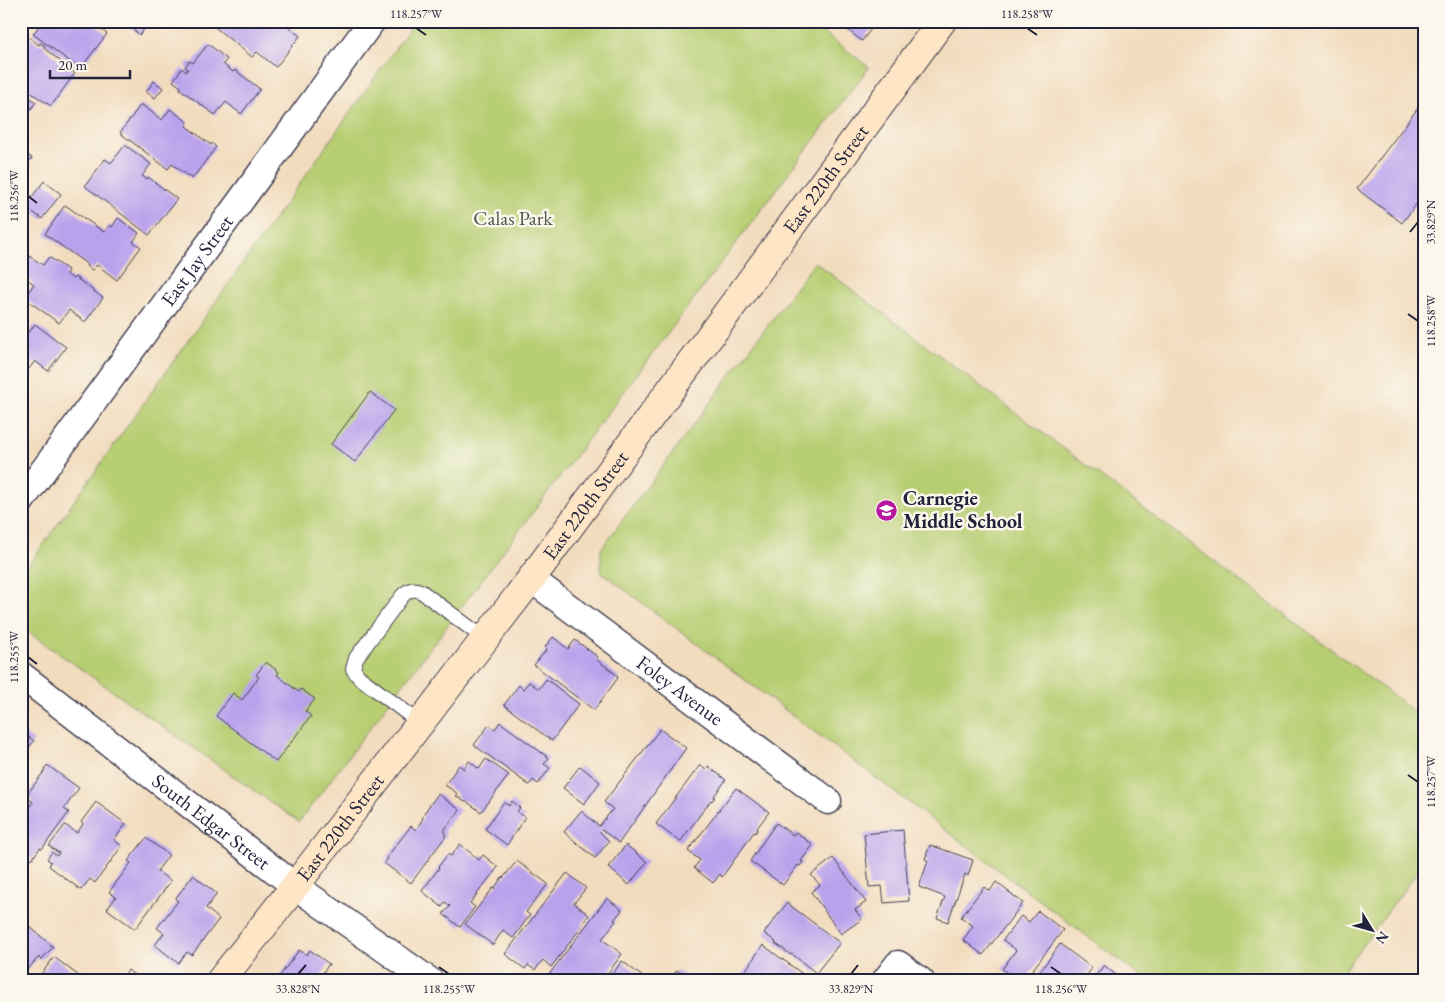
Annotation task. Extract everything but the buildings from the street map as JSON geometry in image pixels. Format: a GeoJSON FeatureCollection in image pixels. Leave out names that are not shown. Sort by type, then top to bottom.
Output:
{"type":"FeatureCollection","features":[{"type":"Feature","properties":{"kind":"street","name":"East Jay Street"},"geometry":{"type":"LineString","coordinates":[[21,501],[372,21]]}},
{"type":"Feature","properties":{"kind":"street","name":"East 220th Street"},"geometry":{"type":"LineString","coordinates":[[220,981],[531,579],[942,21]]}},
{"type":"Feature","properties":{"kind":"street","name":"Foley Avenue"},"geometry":{"type":"LineString","coordinates":[[531,579],[828,801]]}},
{"type":"Feature","properties":{"kind":"street","name":"South Edgar Street"},"geometry":{"type":"LineString","coordinates":[[21,675],[295,886],[430,981]]}},
{"type":"Feature","properties":{"kind":"street"},"geometry":{"type":"LineString","coordinates":[[891,972],[921,981]]}},
{"type":"Feature","properties":{"kind":"lane"},"geometry":{"type":"LineString","coordinates":[[420,723],[359,677],[353,669],[356,658],[403,595],[408,590],[418,590],[485,639]]}},
{"type":"Feature","properties":{"kind":"green space","name":"Calas Park"},"geometry":{"type":"Polygon","coordinates":[[[415,21],[808,21],[869,67],[299,822],[21,627],[21,576],[415,21]]]}},
{"type":"Feature","properties":{"kind":"green space","name":"Carnegie Middle School"},"geometry":{"type":"Polygon","coordinates":[[[815,262],[1424,719],[1424,863],[1336,981],[1147,981],[601,572],[601,549],[815,262]]]}},
{"type":"Feature","properties":{"kind":"place","name":"Carnegie Middle School"},"geometry":{"type":"Point","coordinates":[887,510]}}]}
